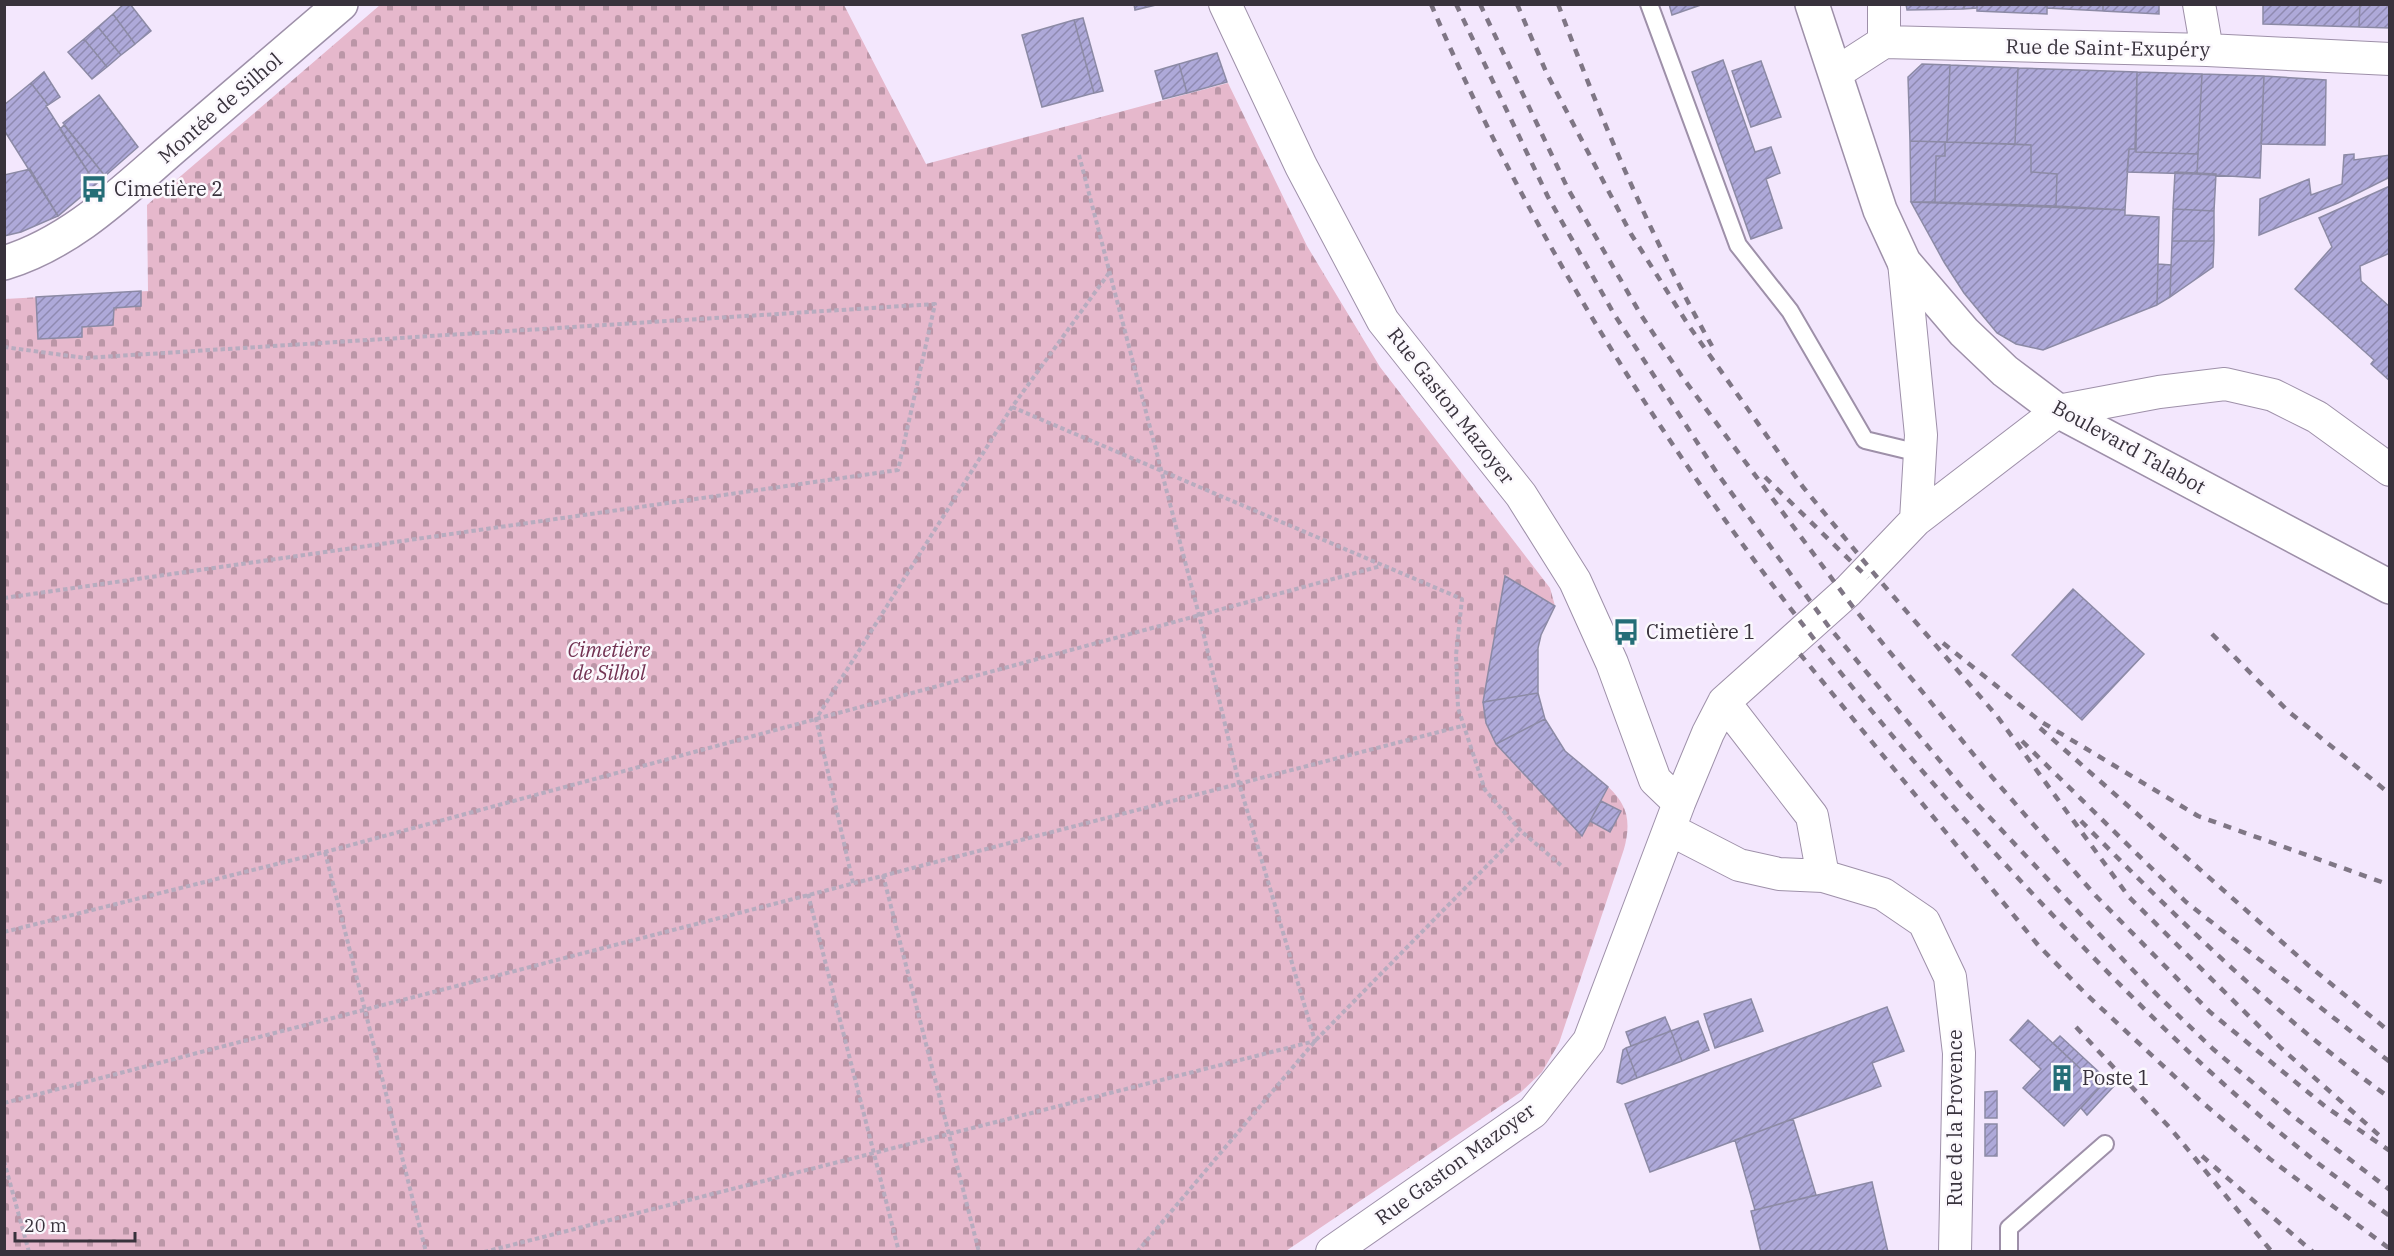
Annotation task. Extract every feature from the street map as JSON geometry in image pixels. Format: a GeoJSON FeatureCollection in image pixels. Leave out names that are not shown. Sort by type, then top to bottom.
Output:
{"type":"FeatureCollection","features":[{"type":"Feature","properties":{"kind":"main road","name":"Montée de Silhol"},"geometry":{"type":"LineString","coordinates":[[4,263],[30,255],[62,239],[120,194],[341,4]]}},
{"type":"Feature","properties":{"kind":"main road","name":"Boulevard Talabot"},"geometry":{"type":"LineString","coordinates":[[1812,4],[1880,210],[1904,262],[1964,332],[2005,371],[2058,411],[2390,586]]}},
{"type":"Feature","properties":{"kind":"street","name":"Rue Gaston Mazoyer"},"geometry":{"type":"LineString","coordinates":[[1225,4],[1301,166],[1383,321],[1521,495],[1575,581],[1612,663],[1654,780],[1675,816]]}},
{"type":"Feature","properties":{"kind":"street"},"geometry":{"type":"LineString","coordinates":[[1836,73],[1884,42],[1884,4]]}},
{"type":"Feature","properties":{"kind":"street"},"geometry":{"type":"LineString","coordinates":[[2199,4],[2207,50]]}},
{"type":"Feature","properties":{"kind":"street","name":"Rue de Saint-Exupéry"},"geometry":{"type":"LineString","coordinates":[[1884,42],[2207,50],[2390,58]]}},
{"type":"Feature","properties":{"kind":"street","name":"Boulevard Talabot"},"geometry":{"type":"LineString","coordinates":[[1904,262],[1920,421],[1916,520]]}},
{"type":"Feature","properties":{"kind":"street"},"geometry":{"type":"LineString","coordinates":[[1823,876],[1812,816],[1724,702],[1848,591],[1916,520],[2058,411],[2159,392],[2225,384],[2273,395],[2317,417],[2390,470]]}},
{"type":"Feature","properties":{"kind":"street","name":"Rue Gaston Mazoyer"},"geometry":{"type":"LineString","coordinates":[[1332,1251],[1533,1112],[1589,1041],[1708,733],[1724,702]]}},
{"type":"Feature","properties":{"kind":"street","name":"Rue de la Provence"},"geometry":{"type":"LineString","coordinates":[[1675,816],[1739,865],[1779,874],[1823,876],[1883,894],[1924,922],[1950,977],[1959,1053],[1955,1251]]}},
{"type":"Feature","properties":{"kind":"lane"},"geometry":{"type":"LineString","coordinates":[[1649,4],[1738,245],[1790,312],[1865,440],[1919,453]]}},
{"type":"Feature","properties":{"kind":"lane"},"geometry":{"type":"LineString","coordinates":[[2008,1251],[2009,1228],[2105,1144]]}},
{"type":"Feature","properties":{"kind":"path"},"geometry":{"type":"LineString","coordinates":[[1079,155],[1199,615],[1239,783],[1315,1041]]}},
{"type":"Feature","properties":{"kind":"path"},"geometry":{"type":"LineString","coordinates":[[853,883],[816,719],[1012,407],[1110,273]]}},
{"type":"Feature","properties":{"kind":"path"},"geometry":{"type":"LineString","coordinates":[[4,347],[85,358],[935,304],[898,470],[4,598]]}},
{"type":"Feature","properties":{"kind":"path"},"geometry":{"type":"LineString","coordinates":[[1012,407],[1462,599],[1456,655],[1458,708],[1462,726],[1485,790],[1521,831],[1563,867]]}},
{"type":"Feature","properties":{"kind":"path"},"geometry":{"type":"LineString","coordinates":[[4,932],[325,852],[1381,566]]}},
{"type":"Feature","properties":{"kind":"path"},"geometry":{"type":"LineString","coordinates":[[4,1103],[1462,726]]}},
{"type":"Feature","properties":{"kind":"path"},"geometry":{"type":"LineString","coordinates":[[1137,1251],[1315,1041],[1521,831]]}},
{"type":"Feature","properties":{"kind":"path"},"geometry":{"type":"LineString","coordinates":[[325,852],[426,1251]]}},
{"type":"Feature","properties":{"kind":"path"},"geometry":{"type":"LineString","coordinates":[[883,875],[979,1251]]}},
{"type":"Feature","properties":{"kind":"path"},"geometry":{"type":"LineString","coordinates":[[808,894],[899,1251]]}},
{"type":"Feature","properties":{"kind":"path"},"geometry":{"type":"LineString","coordinates":[[484,1251],[1315,1041]]}},
{"type":"Feature","properties":{"kind":"path"},"geometry":{"type":"LineString","coordinates":[[4,1161],[29,1251]]}},
{"type":"Feature","properties":{"kind":"green space","name":"Cimetière de Silhol"},"geometry":{"type":"Polygon","coordinates":[[[380,5],[844,5],[926,164],[1228,83],[1307,246],[1380,367],[1550,588],[1555,606],[1542,631],[1537,652],[1537,686],[1540,703],[1553,735],[1563,749],[1613,791],[1625,809],[1628,826],[1624,849],[1559,1043],[1542,1072],[1521,1092],[1286,1251],[5,1252],[5,299],[148,291],[147,205],[380,5]]]}},
{"type":"Feature","properties":{"kind":"building"},"geometry":{"type":"Polygon","coordinates":[[[124,4],[130,4],[151,31],[135,44],[113,14],[124,4]]]}},
{"type":"Feature","properties":{"kind":"building"},"geometry":{"type":"Polygon","coordinates":[[[1134,4],[1160,4],[1135,10],[1134,4]]]}},
{"type":"Feature","properties":{"kind":"building"},"geometry":{"type":"Polygon","coordinates":[[[1669,4],[1701,4],[1701,5],[1672,15],[1669,4]]]}},
{"type":"Feature","properties":{"kind":"building"},"geometry":{"type":"Polygon","coordinates":[[[1906,4],[1964,4],[1964,9],[1907,10],[1906,4]]]}},
{"type":"Feature","properties":{"kind":"building"},"geometry":{"type":"Polygon","coordinates":[[[1964,4],[1977,4],[1977,8],[1964,9],[1964,4]]]}},
{"type":"Feature","properties":{"kind":"building"},"geometry":{"type":"Polygon","coordinates":[[[1977,4],[2047,4],[2047,14],[1977,11],[1977,4]]]}},
{"type":"Feature","properties":{"kind":"building"},"geometry":{"type":"Polygon","coordinates":[[[2047,4],[2103,4],[2103,11],[2047,8],[2047,4]]]}},
{"type":"Feature","properties":{"kind":"building"},"geometry":{"type":"Polygon","coordinates":[[[2103,4],[2159,4],[2159,14],[2103,11],[2103,4]]]}},
{"type":"Feature","properties":{"kind":"building"},"geometry":{"type":"Polygon","coordinates":[[[2263,4],[2360,4],[2359,27],[2263,24],[2263,4]]]}},
{"type":"Feature","properties":{"kind":"building"},"geometry":{"type":"Polygon","coordinates":[[[2360,4],[2390,4],[2390,28],[2359,27],[2360,4]]]}},
{"type":"Feature","properties":{"kind":"building"},"geometry":{"type":"Polygon","coordinates":[[[113,14],[135,44],[121,55],[98,27],[113,14]]]}},
{"type":"Feature","properties":{"kind":"building"},"geometry":{"type":"Polygon","coordinates":[[[1083,18],[1103,91],[1094,93],[1074,20],[1083,18]]]}},
{"type":"Feature","properties":{"kind":"building"},"geometry":{"type":"Polygon","coordinates":[[[1074,20],[1094,93],[1042,107],[1022,35],[1074,20]]]}},
{"type":"Feature","properties":{"kind":"building"},"geometry":{"type":"Polygon","coordinates":[[[98,27],[121,55],[107,67],[84,39],[98,27]]]}},
{"type":"Feature","properties":{"kind":"building"},"geometry":{"type":"Polygon","coordinates":[[[84,39],[107,67],[92,79],[68,52],[84,39]]]}},
{"type":"Feature","properties":{"kind":"building"},"geometry":{"type":"Polygon","coordinates":[[[1217,53],[1227,82],[1187,93],[1179,64],[1217,53]]]}},
{"type":"Feature","properties":{"kind":"building"},"geometry":{"type":"Polygon","coordinates":[[[1723,60],[1755,152],[1771,147],[1780,173],[1766,179],[1782,228],[1751,239],[1692,72],[1723,60]]]}},
{"type":"Feature","properties":{"kind":"building"},"geometry":{"type":"Polygon","coordinates":[[[1761,61],[1781,117],[1751,127],[1732,71],[1761,61]]]}},
{"type":"Feature","properties":{"kind":"building"},"geometry":{"type":"Polygon","coordinates":[[[1179,64],[1187,93],[1163,99],[1155,71],[1179,64]]]}},
{"type":"Feature","properties":{"kind":"building"},"geometry":{"type":"Polygon","coordinates":[[[1922,64],[1950,65],[1947,142],[1910,141],[1908,77],[1922,64]]]}},
{"type":"Feature","properties":{"kind":"building"},"geometry":{"type":"Polygon","coordinates":[[[1950,65],[2018,68],[2015,144],[1947,142],[1950,65]]]}},
{"type":"Feature","properties":{"kind":"building"},"geometry":{"type":"Polygon","coordinates":[[[2018,68],[2137,72],[2135,149],[2129,149],[2125,210],[2056,206],[2057,174],[2031,172],[2031,145],[2015,144],[2018,68]]]}},
{"type":"Feature","properties":{"kind":"building"},"geometry":{"type":"Polygon","coordinates":[[[44,72],[60,97],[48,105],[31,83],[44,72]]]}},
{"type":"Feature","properties":{"kind":"building"},"geometry":{"type":"Polygon","coordinates":[[[2137,72],[2202,74],[2198,154],[2136,152],[2137,72]]]}},
{"type":"Feature","properties":{"kind":"building"},"geometry":{"type":"Polygon","coordinates":[[[2202,74],[2264,76],[2260,178],[2197,174],[2202,74]]]}},
{"type":"Feature","properties":{"kind":"building"},"geometry":{"type":"Polygon","coordinates":[[[2264,76],[2326,80],[2325,145],[2261,144],[2264,76]]]}},
{"type":"Feature","properties":{"kind":"building"},"geometry":{"type":"Polygon","coordinates":[[[31,83],[48,105],[46,106],[96,184],[58,216],[4,130],[4,105],[31,83]]]}},
{"type":"Feature","properties":{"kind":"building"},"geometry":{"type":"Polygon","coordinates":[[[99,95],[138,147],[105,176],[63,123],[99,95]]]}},
{"type":"Feature","properties":{"kind":"building"},"geometry":{"type":"Polygon","coordinates":[[[64,125],[105,176],[96,184],[60,129],[64,125]]]}},
{"type":"Feature","properties":{"kind":"building"},"geometry":{"type":"Polygon","coordinates":[[[1910,141],[1945,142],[1945,156],[1936,156],[1935,202],[1911,202],[1910,141]]]}},
{"type":"Feature","properties":{"kind":"building"},"geometry":{"type":"Polygon","coordinates":[[[1945,142],[2031,145],[2031,172],[2057,174],[2056,206],[1935,202],[1936,156],[1945,156],[1945,142]]]}},
{"type":"Feature","properties":{"kind":"building"},"geometry":{"type":"Polygon","coordinates":[[[2129,149],[2135,149],[2136,152],[2198,154],[2197,174],[2127,172],[2129,149]]]}},
{"type":"Feature","properties":{"kind":"building"},"geometry":{"type":"Polygon","coordinates":[[[2354,154],[2354,160],[2390,155],[2390,177],[2338,203],[2259,235],[2260,199],[2309,179],[2311,195],[2342,184],[2344,155],[2354,154]]]}},
{"type":"Feature","properties":{"kind":"building"},"geometry":{"type":"Polygon","coordinates":[[[30,169],[58,216],[21,232],[4,236],[4,175],[30,169]]]}},
{"type":"Feature","properties":{"kind":"building"},"geometry":{"type":"Polygon","coordinates":[[[2175,172],[2216,174],[2214,211],[2173,209],[2175,172]]]}},
{"type":"Feature","properties":{"kind":"building"},"geometry":{"type":"Polygon","coordinates":[[[2390,186],[2390,253],[2360,266],[2361,281],[2390,307],[2390,381],[2371,364],[2374,360],[2295,289],[2332,247],[2319,218],[2390,186]]]}},
{"type":"Feature","properties":{"kind":"building"},"geometry":{"type":"Polygon","coordinates":[[[1911,202],[2125,210],[2125,215],[2159,217],[2157,305],[2043,350],[2016,344],[1997,333],[1964,293],[1911,202]]]}},
{"type":"Feature","properties":{"kind":"building"},"geometry":{"type":"Polygon","coordinates":[[[2173,209],[2214,211],[2214,241],[2172,241],[2173,209]]]}},
{"type":"Feature","properties":{"kind":"building"},"geometry":{"type":"Polygon","coordinates":[[[2172,241],[2214,241],[2213,267],[2170,297],[2172,241]]]}},
{"type":"Feature","properties":{"kind":"building"},"geometry":{"type":"Polygon","coordinates":[[[2158,264],[2171,265],[2170,297],[2157,305],[2158,264]]]}},
{"type":"Feature","properties":{"kind":"building"},"geometry":{"type":"Polygon","coordinates":[[[141,291],[141,306],[114,308],[113,325],[82,327],[82,337],[38,339],[36,297],[141,291]]]}},
{"type":"Feature","properties":{"kind":"building"},"geometry":{"type":"Polygon","coordinates":[[[1505,576],[1555,606],[1541,635],[1538,648],[1538,693],[1483,702],[1505,576]]]}},
{"type":"Feature","properties":{"kind":"building"},"geometry":{"type":"Polygon","coordinates":[[[2073,589],[2144,654],[2082,720],[2012,655],[2073,589]]]}},
{"type":"Feature","properties":{"kind":"building"},"geometry":{"type":"Polygon","coordinates":[[[1538,693],[1545,719],[1496,744],[1486,723],[1483,702],[1538,693]]]}},
{"type":"Feature","properties":{"kind":"building"},"geometry":{"type":"Polygon","coordinates":[[[1545,719],[1565,751],[1608,787],[1582,836],[1496,744],[1545,719]]]}},
{"type":"Feature","properties":{"kind":"building"},"geometry":{"type":"Polygon","coordinates":[[[1601,801],[1621,811],[1610,832],[1590,821],[1601,801]]]}},
{"type":"Feature","properties":{"kind":"building"},"geometry":{"type":"Polygon","coordinates":[[[1751,999],[1763,1031],[1715,1048],[1704,1014],[1751,999]]]}},
{"type":"Feature","properties":{"kind":"building"},"geometry":{"type":"Polygon","coordinates":[[[1887,1007],[1904,1051],[1872,1063],[1881,1086],[1650,1172],[1625,1104],[1887,1007]]]}},
{"type":"Feature","properties":{"kind":"building"},"geometry":{"type":"Polygon","coordinates":[[[1665,1017],[1671,1031],[1631,1046],[1626,1032],[1665,1017]]]}},
{"type":"Feature","properties":{"kind":"building","name":"Poste 1"},"geometry":{"type":"Polygon","coordinates":[[[2028,1020],[2100,1087],[2064,1126],[2023,1088],[2041,1069],[2010,1040],[2028,1020]]]}},
{"type":"Feature","properties":{"kind":"building"},"geometry":{"type":"Polygon","coordinates":[[[1698,1021],[1709,1050],[1682,1061],[1671,1031],[1698,1021]]]}},
{"type":"Feature","properties":{"kind":"building"},"geometry":{"type":"Polygon","coordinates":[[[1671,1031],[1682,1061],[1637,1078],[1626,1048],[1671,1031]]]}},
{"type":"Feature","properties":{"kind":"building"},"geometry":{"type":"Polygon","coordinates":[[[2060,1036],[2114,1086],[2087,1115],[2081,1108],[2100,1087],[2053,1043],[2060,1036]]]}},
{"type":"Feature","properties":{"kind":"building"},"geometry":{"type":"Polygon","coordinates":[[[1626,1048],[1637,1078],[1622,1084],[1617,1082],[1623,1050],[1626,1048]]]}},
{"type":"Feature","properties":{"kind":"building"},"geometry":{"type":"Polygon","coordinates":[[[1997,1091],[1997,1118],[1985,1118],[1985,1092],[1997,1091]]]}},
{"type":"Feature","properties":{"kind":"building"},"geometry":{"type":"Polygon","coordinates":[[[1793,1119],[1816,1195],[1755,1210],[1735,1140],[1793,1119]]]}},
{"type":"Feature","properties":{"kind":"building"},"geometry":{"type":"Polygon","coordinates":[[[1985,1124],[1997,1124],[1997,1156],[1985,1156],[1985,1124]]]}},
{"type":"Feature","properties":{"kind":"building"},"geometry":{"type":"Polygon","coordinates":[[[1872,1182],[1888,1252],[1761,1252],[1751,1211],[1872,1182]]]}},
{"type":"Feature","properties":{"kind":"railway"},"geometry":{"type":"LineString","coordinates":[[1431,4],[1488,127],[1552,249],[1622,367],[1699,483],[1780,595],[1954,808],[2127,992],[2252,1109],[2296,1146],[2390,1216]]}},
{"type":"Feature","properties":{"kind":"railway"},"geometry":{"type":"LineString","coordinates":[[1456,4],[1548,197],[1614,314],[1717,473],[1829,627],[1965,791],[2147,985],[2213,1049],[2289,1113],[2390,1190]]}},
{"type":"Feature","properties":{"kind":"railway"},"geometry":{"type":"LineString","coordinates":[[1480,4],[1568,189],[1641,315],[1683,378],[1853,607],[1992,777],[2096,896],[2210,1012],[2326,1107],[2390,1151]]}},
{"type":"Feature","properties":{"kind":"railway"},"geometry":{"type":"LineString","coordinates":[[1517,4],[1547,74],[1631,234],[1689,326],[1803,487],[1881,582],[1997,716],[2129,897],[2281,1048],[2380,1136]]}},
{"type":"Feature","properties":{"kind":"railway"},"geometry":{"type":"LineString","coordinates":[[1558,4],[1628,178],[1668,263],[1712,346]]}},
{"type":"Feature","properties":{"kind":"railway"},"geometry":{"type":"LineString","coordinates":[[1765,477],[1868,578]]}},
{"type":"Feature","properties":{"kind":"railway"},"geometry":{"type":"LineString","coordinates":[[2212,634],[2288,711],[2390,794]]}},
{"type":"Feature","properties":{"kind":"railway"},"geometry":{"type":"LineString","coordinates":[[1943,643],[2040,721],[2198,816],[2390,885]]}},
{"type":"Feature","properties":{"kind":"railway"},"geometry":{"type":"LineString","coordinates":[[1800,654],[2038,945],[2086,994],[2203,1103],[2270,1159],[2390,1249]]}},
{"type":"Feature","properties":{"kind":"railway"},"geometry":{"type":"LineString","coordinates":[[2040,728],[2308,965],[2390,1032]]}},
{"type":"Feature","properties":{"kind":"railway"},"geometry":{"type":"LineString","coordinates":[[2022,741],[2186,902],[2390,1062]]}},
{"type":"Feature","properties":{"kind":"railway"},"geometry":{"type":"LineString","coordinates":[[2081,821],[2154,894],[2268,1001],[2348,1067],[2390,1098]]}},
{"type":"Feature","properties":{"kind":"railway"},"geometry":{"type":"LineString","coordinates":[[2076,1027],[2171,1129],[2272,1252]]}},
{"type":"Feature","properties":{"kind":"railway"},"geometry":{"type":"LineString","coordinates":[[2202,1156],[2313,1252]]}},
{"type":"Feature","properties":{"kind":"place","name":"Cimetière 2"},"geometry":{"type":"Point","coordinates":[94,189]}},
{"type":"Feature","properties":{"kind":"place","name":"Cimetière 1"},"geometry":{"type":"Point","coordinates":[1626,632]}},
{"type":"Feature","properties":{"kind":"place","name":"Poste 1"},"geometry":{"type":"Point","coordinates":[2062,1078]}}]}
